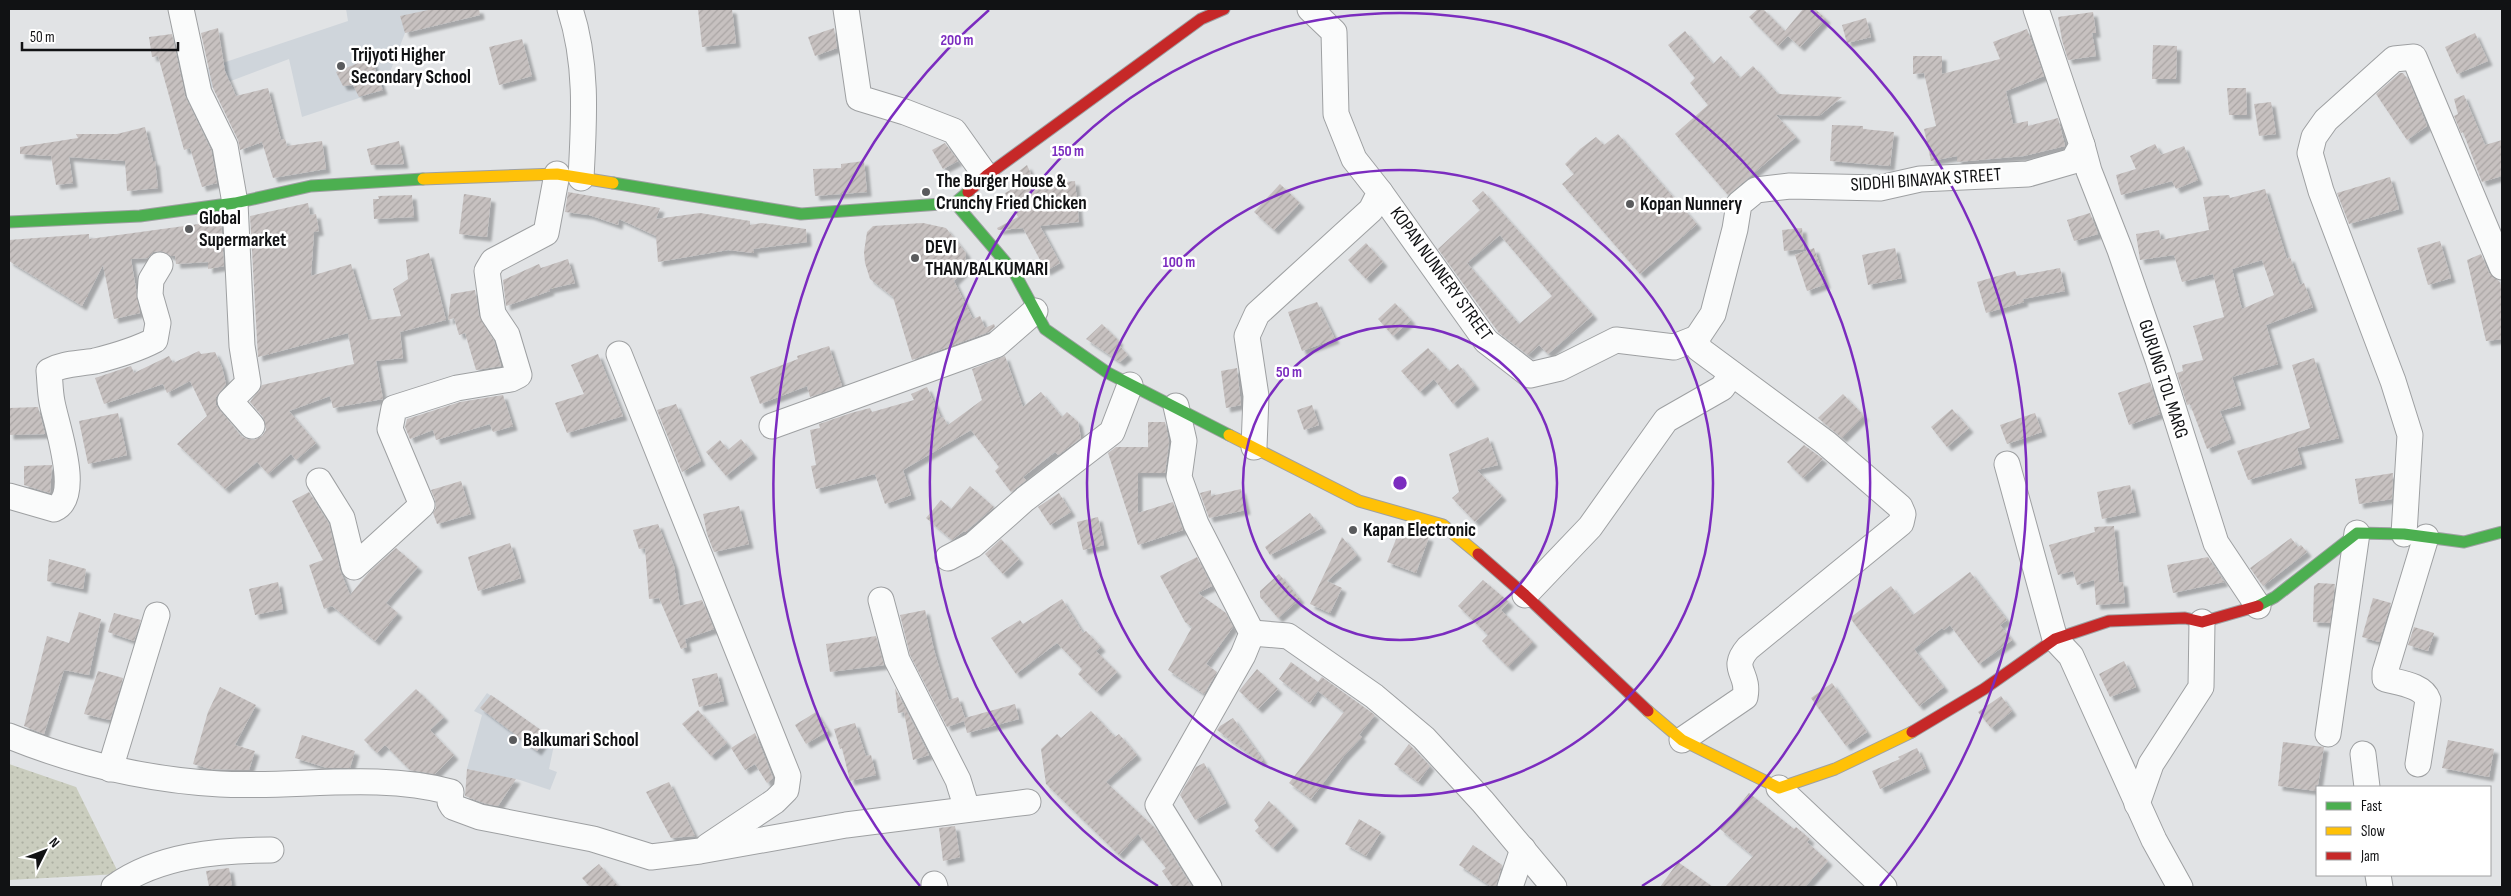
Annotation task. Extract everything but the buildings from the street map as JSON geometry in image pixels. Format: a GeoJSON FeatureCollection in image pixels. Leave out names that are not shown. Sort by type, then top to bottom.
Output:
{"type":"FeatureCollection","features":[{"type":"Feature","properties":{"kind":"main road"},"geometry":{"type":"LineString","coordinates":[[9,222],[140,216],[235,203],[311,186],[371,180],[569,176],[801,214],[922,207],[955,203],[986,176],[1199,14],[1224,9]]}},
{"type":"Feature","properties":{"kind":"main road"},"geometry":{"type":"LineString","coordinates":[[955,203],[1014,272],[1045,329],[1108,373],[1359,501],[1442,524],[1525,595],[1627,692],[1682,740],[1779,788],[1835,769],[1921,727],[1984,689],[2054,639],[2109,622],[2185,618],[2202,622],[2258,606],[2275,597],[2357,533],[2415,535],[2464,542],[2502,532]]}},
{"type":"Feature","properties":{"kind":"street"},"geometry":{"type":"LineString","coordinates":[[181,9],[199,93],[224,146],[235,203],[242,346],[248,383],[230,401],[252,426]]}},
{"type":"Feature","properties":{"kind":"street"},"geometry":{"type":"LineString","coordinates":[[319,481],[342,518],[354,567],[422,505],[390,429],[394,408],[457,388],[511,379],[519,375],[507,335],[493,314],[487,271],[499,257],[546,233],[569,176],[585,105],[578,35],[570,9]]}},
{"type":"Feature","properties":{"kind":"street"},"geometry":{"type":"LineString","coordinates":[[846,9],[859,98],[905,112],[954,131],[986,176]]}},
{"type":"Feature","properties":{"kind":"street"},"geometry":{"type":"LineString","coordinates":[[1254,447],[1256,396],[1247,336],[1257,314],[1371,210],[1380,192],[1354,159],[1336,114],[1334,32],[1310,9]]}},
{"type":"Feature","properties":{"kind":"street"},"geometry":{"type":"LineString","coordinates":[[2036,9],[2082,145]]}},
{"type":"Feature","properties":{"kind":"street"},"geometry":{"type":"LineString","coordinates":[[2418,764],[2428,700],[2426,694],[2420,689],[2386,679],[2384,672],[2415,535],[2410,435],[2393,381],[2321,191],[2310,153],[2314,137],[2326,120],[2394,59],[2414,57],[2502,267]]}},
{"type":"Feature","properties":{"kind":"street","name":"SIDDHI BINAYAK STREET"},"geometry":{"type":"LineString","coordinates":[[1697,341],[1713,314],[1735,229],[1739,204],[1756,190],[1790,186],[1880,188],[1920,179],[2028,174],[2073,161],[2082,145]]}},
{"type":"Feature","properties":{"kind":"street","name":"GURUNG TOL MARG"},"geometry":{"type":"LineString","coordinates":[[2082,145],[2089,171],[2120,250],[2158,360],[2216,543],[2258,606]]}},
{"type":"Feature","properties":{"kind":"street","name":"KOPAN NUNNERY STREET"},"geometry":{"type":"LineString","coordinates":[[1380,192],[1486,341],[1530,375],[1560,368],[1616,340],[1674,347],[1697,341]]}},
{"type":"Feature","properties":{"kind":"street"},"geometry":{"type":"LineString","coordinates":[[9,496],[40,507],[54,509],[64,502],[67,493],[65,456],[52,402],[49,371],[58,366],[94,361],[140,348],[155,340],[158,323],[150,295],[151,280],[160,265]]}},
{"type":"Feature","properties":{"kind":"street"},"geometry":{"type":"LineString","coordinates":[[772,426],[996,345],[1036,311]]}},
{"type":"Feature","properties":{"kind":"street"},"geometry":{"type":"LineString","coordinates":[[1682,740],[1745,697],[1747,685],[1738,664],[1741,656],[1748,648],[1901,523],[1903,514],[1900,508],[1826,443],[1699,349],[1697,341]]}},
{"type":"Feature","properties":{"kind":"street"},"geometry":{"type":"LineString","coordinates":[[619,354],[788,776],[786,790],[776,801],[700,852]]}},
{"type":"Feature","properties":{"kind":"street"},"geometry":{"type":"LineString","coordinates":[[1525,595],[1590,527],[1666,420],[1722,388],[1732,374]]}},
{"type":"Feature","properties":{"kind":"street"},"geometry":{"type":"LineString","coordinates":[[948,558],[973,545],[1025,499],[1112,432],[1130,385]]}},
{"type":"Feature","properties":{"kind":"street"},"geometry":{"type":"LineString","coordinates":[[1176,406],[1184,441],[1179,477],[1196,524],[1252,634]]}},
{"type":"Feature","properties":{"kind":"street"},"geometry":{"type":"LineString","coordinates":[[2008,464],[2054,639],[2071,656],[2137,804],[2180,887]]}},
{"type":"Feature","properties":{"kind":"street"},"geometry":{"type":"LineString","coordinates":[[2328,734],[2357,533]]}},
{"type":"Feature","properties":{"kind":"street"},"geometry":{"type":"LineString","coordinates":[[881,600],[897,660],[958,780],[967,810]]}},
{"type":"Feature","properties":{"kind":"street"},"geometry":{"type":"LineString","coordinates":[[110,769],[157,616]]}},
{"type":"Feature","properties":{"kind":"street"},"geometry":{"type":"LineString","coordinates":[[2137,804],[2151,764],[2201,687],[2202,622]]}},
{"type":"Feature","properties":{"kind":"street"},"geometry":{"type":"LineString","coordinates":[[1252,634],[1288,636],[1374,696],[1424,738],[1523,849],[1554,887]]}},
{"type":"Feature","properties":{"kind":"street"},"geometry":{"type":"LineString","coordinates":[[1209,887],[1158,805],[1243,654],[1252,634]]}},
{"type":"Feature","properties":{"kind":"street"},"geometry":{"type":"LineString","coordinates":[[9,736],[52,754],[110,769],[219,784],[391,781],[430,787],[451,792],[450,802],[453,807],[480,817],[593,839],[651,857],[700,852],[846,825],[1028,802]]}},
{"type":"Feature","properties":{"kind":"street"},"geometry":{"type":"LineString","coordinates":[[2363,754],[2367,786]]}},
{"type":"Feature","properties":{"kind":"street"},"geometry":{"type":"LineString","coordinates":[[1779,788],[1884,887]]}},
{"type":"Feature","properties":{"kind":"street"},"geometry":{"type":"LineString","coordinates":[[1510,887],[1523,849]]}},
{"type":"Feature","properties":{"kind":"street"},"geometry":{"type":"LineString","coordinates":[[114,887],[127,878],[154,866],[234,850],[271,850]]}},
{"type":"Feature","properties":{"kind":"shaded area","name":"Trijyoti Higher Secondary School"},"geometry":{"type":"Polygon","coordinates":[[[346,9],[455,9],[458,20],[405,33],[383,90],[302,117],[289,59],[199,93],[193,73],[348,21],[346,9]]]}},
{"type":"Feature","properties":{"kind":"shaded area","name":"Balkumari School"},"geometry":{"type":"Polygon","coordinates":[[[487,693],[548,735],[554,745],[549,769],[557,772],[550,790],[520,780],[467,769],[482,715],[474,711],[487,693]]]}},
{"type":"Feature","properties":{"kind":"green space"},"geometry":{"type":"Polygon","coordinates":[[[9,764],[76,787],[119,874],[9,880],[9,764]]]}},
{"type":"Feature","properties":{"kind":"traffic: fast"},"geometry":{"type":"LineString","coordinates":[[9,222],[140,216],[235,203],[311,186],[423,179]]}},
{"type":"Feature","properties":{"kind":"traffic: fast"},"geometry":{"type":"LineString","coordinates":[[613,183],[801,214],[955,203],[968,192]]}},
{"type":"Feature","properties":{"kind":"traffic: fast"},"geometry":{"type":"LineString","coordinates":[[955,203],[1014,272],[1045,329],[1108,373],[1229,435]]}},
{"type":"Feature","properties":{"kind":"traffic: fast"},"geometry":{"type":"LineString","coordinates":[[2258,606],[2275,597],[2357,533],[2404,534],[2464,542],[2502,532]]}},
{"type":"Feature","properties":{"kind":"traffic: slow"},"geometry":{"type":"LineString","coordinates":[[423,179],[557,174],[613,183]]}},
{"type":"Feature","properties":{"kind":"traffic: slow"},"geometry":{"type":"LineString","coordinates":[[1229,435],[1359,501],[1443,525],[1478,554]]}},
{"type":"Feature","properties":{"kind":"traffic: slow"},"geometry":{"type":"LineString","coordinates":[[1648,711],[1682,740],[1779,788],[1835,769],[1912,732]]}},
{"type":"Feature","properties":{"kind":"traffic: jam"},"geometry":{"type":"LineString","coordinates":[[968,192],[986,176],[1201,19],[1224,9]]}},
{"type":"Feature","properties":{"kind":"traffic: jam"},"geometry":{"type":"LineString","coordinates":[[1478,554],[1525,595],[1648,711]]}},
{"type":"Feature","properties":{"kind":"traffic: jam"},"geometry":{"type":"LineString","coordinates":[[1912,732],[1984,689],[2055,639],[2109,621],[2185,618],[2202,622],[2258,606]]}},
{"type":"Feature","properties":{"kind":"place","name":"Trijyoti Higher Secondary School"},"geometry":{"type":"Point","coordinates":[341,66]}},
{"type":"Feature","properties":{"kind":"place","name":"The Burger House & Crunchy Fried Chicken"},"geometry":{"type":"Point","coordinates":[926,192]}},
{"type":"Feature","properties":{"kind":"place","name":"Kopan Nunnery"},"geometry":{"type":"Point","coordinates":[1630,204]}},
{"type":"Feature","properties":{"kind":"place","name":"Global Supermarket"},"geometry":{"type":"Point","coordinates":[189,229]}},
{"type":"Feature","properties":{"kind":"place","name":"DEVI THAN/BALKUMARI"},"geometry":{"type":"Point","coordinates":[915,258]}},
{"type":"Feature","properties":{"kind":"place","name":"Kapan Electronic"},"geometry":{"type":"Point","coordinates":[1353,530]}},
{"type":"Feature","properties":{"kind":"place","name":"Balkumari School"},"geometry":{"type":"Point","coordinates":[513,740]}}]}
